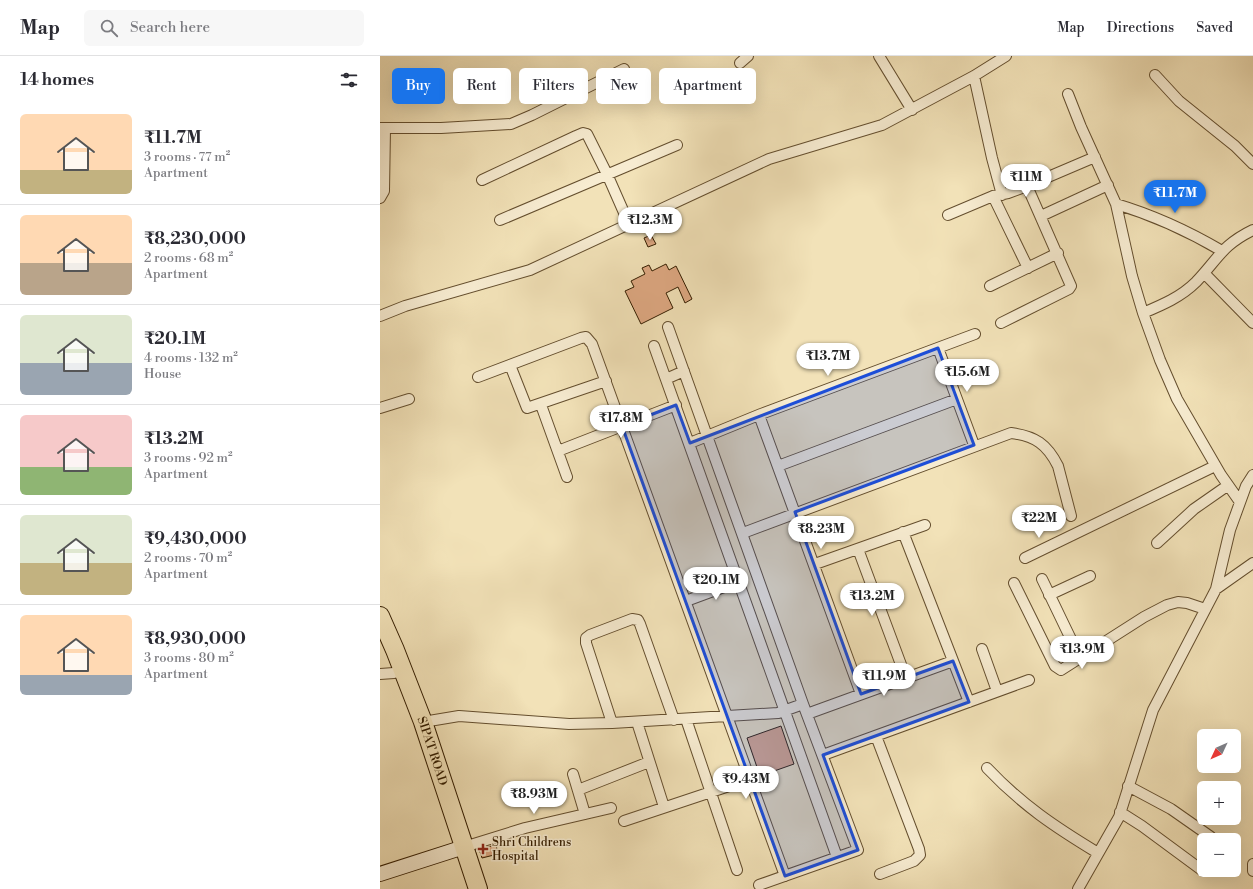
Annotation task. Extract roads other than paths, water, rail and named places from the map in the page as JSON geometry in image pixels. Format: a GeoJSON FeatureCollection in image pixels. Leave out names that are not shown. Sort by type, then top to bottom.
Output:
{"type":"FeatureCollection","features":[{"type":"Feature","properties":{"kind":"highway","name":"SIPAT ROAD"},"geometry":{"type":"LineString","coordinates":[[380,616],[423,722],[460,849],[468,889]]}},
{"type":"Feature","properties":{"kind":"highway","name":"SIPAT ROAD"},"geometry":{"type":"LineString","coordinates":[[380,639],[387,673],[478,889]]}},
{"type":"Feature","properties":{"kind":"street"},"geometry":{"type":"LineString","coordinates":[[879,56],[912,110]]}},
{"type":"Feature","properties":{"kind":"street"},"geometry":{"type":"LineString","coordinates":[[380,316],[405,306],[530,270],[769,159],[882,125],[974,76],[1006,56]]}},
{"type":"Feature","properties":{"kind":"street"},"geometry":{"type":"LineString","coordinates":[[1155,75],[1184,105],[1235,146],[1253,164]]}},
{"type":"Feature","properties":{"kind":"street"},"geometry":{"type":"LineString","coordinates":[[974,76],[992,158],[998,195],[1028,268]]}},
{"type":"Feature","properties":{"kind":"street"},"geometry":{"type":"LineString","coordinates":[[380,198],[382,188],[383,128],[441,128],[511,124],[596,83]]}},
{"type":"Feature","properties":{"kind":"street"},"geometry":{"type":"LineString","coordinates":[[1068,94],[1094,157],[1116,204],[1143,313],[1177,399],[1215,466],[1240,502]]}},
{"type":"Feature","properties":{"kind":"street"},"geometry":{"type":"LineString","coordinates":[[482,180],[583,133],[590,137],[629,224]]}},
{"type":"Feature","properties":{"kind":"street"},"geometry":{"type":"LineString","coordinates":[[500,220],[677,145]]}},
{"type":"Feature","properties":{"kind":"street"},"geometry":{"type":"LineString","coordinates":[[948,216],[998,195],[1027,186],[1094,157]]}},
{"type":"Feature","properties":{"kind":"street"},"geometry":{"type":"LineString","coordinates":[[1041,216],[1108,185]]}},
{"type":"Feature","properties":{"kind":"street"},"geometry":{"type":"LineString","coordinates":[[1001,324],[1071,286],[1070,280],[1027,186]]}},
{"type":"Feature","properties":{"kind":"street"},"geometry":{"type":"LineString","coordinates":[[1116,204],[1155,217],[1197,236],[1222,251]]}},
{"type":"Feature","properties":{"kind":"street"},"geometry":{"type":"LineString","coordinates":[[1143,313],[1176,298],[1204,273],[1222,251],[1234,241],[1253,230]]}},
{"type":"Feature","properties":{"kind":"street"},"geometry":{"type":"LineString","coordinates":[[990,286],[1058,254]]}},
{"type":"Feature","properties":{"kind":"street"},"geometry":{"type":"LineString","coordinates":[[1204,273],[1253,323]]}},
{"type":"Feature","properties":{"kind":"street"},"geometry":{"type":"LineString","coordinates":[[668,327],[805,709],[858,850],[759,885]]}},
{"type":"Feature","properties":{"kind":"street"},"geometry":{"type":"LineString","coordinates":[[690,443],[758,415],[975,334]]}},
{"type":"Feature","properties":{"kind":"street"},"geometry":{"type":"LineString","coordinates":[[478,377],[586,337],[592,344],[785,876]]}},
{"type":"Feature","properties":{"kind":"street"},"geometry":{"type":"LineString","coordinates":[[654,346],[740,581],[838,857]]}},
{"type":"Feature","properties":{"kind":"street"},"geometry":{"type":"LineString","coordinates":[[938,348],[974,445]]}},
{"type":"Feature","properties":{"kind":"street"},"geometry":{"type":"LineString","coordinates":[[510,365],[524,405],[527,408],[542,405],[606,381]]}},
{"type":"Feature","properties":{"kind":"street"},"geometry":{"type":"LineString","coordinates":[[666,379],[684,372]]}},
{"type":"Feature","properties":{"kind":"street"},"geometry":{"type":"LineString","coordinates":[[380,408],[409,399]]}},
{"type":"Feature","properties":{"kind":"street"},"geometry":{"type":"LineString","coordinates":[[778,466],[957,399]]}},
{"type":"Feature","properties":{"kind":"street"},"geometry":{"type":"LineString","coordinates":[[542,405],[567,476]]}},
{"type":"Feature","properties":{"kind":"street"},"geometry":{"type":"LineString","coordinates":[[558,451],[676,405]]}},
{"type":"Feature","properties":{"kind":"street"},"geometry":{"type":"LineString","coordinates":[[758,415],[815,564],[861,694]]}},
{"type":"Feature","properties":{"kind":"street"},"geometry":{"type":"LineString","coordinates":[[743,533],[974,445],[1011,433],[1023,434],[1040,442],[1054,458],[1058,466],[1071,516]]}},
{"type":"Feature","properties":{"kind":"street"},"geometry":{"type":"LineString","coordinates":[[1025,558],[1102,522],[1175,484],[1215,466]]}},
{"type":"Feature","properties":{"kind":"street"},"geometry":{"type":"LineString","coordinates":[[1078,889],[1120,812],[1153,710],[1216,589],[1230,530],[1240,502],[1253,475]]}},
{"type":"Feature","properties":{"kind":"street"},"geometry":{"type":"LineString","coordinates":[[1157,543],[1194,509],[1228,486]]}},
{"type":"Feature","properties":{"kind":"street"},"geometry":{"type":"LineString","coordinates":[[815,564],[925,525]]}},
{"type":"Feature","properties":{"kind":"street"},"geometry":{"type":"LineString","coordinates":[[903,532],[969,702]]}},
{"type":"Feature","properties":{"kind":"street"},"geometry":{"type":"LineString","coordinates":[[858,549],[906,678]]}},
{"type":"Feature","properties":{"kind":"street"},"geometry":{"type":"LineString","coordinates":[[1216,589],[1253,563]]}},
{"type":"Feature","properties":{"kind":"street"},"geometry":{"type":"LineString","coordinates":[[1049,595],[1090,576]]}},
{"type":"Feature","properties":{"kind":"street"},"geometry":{"type":"LineString","coordinates":[[1042,579],[1080,658]]}},
{"type":"Feature","properties":{"kind":"street"},"geometry":{"type":"LineString","coordinates":[[686,601],[740,581]]}},
{"type":"Feature","properties":{"kind":"street"},"geometry":{"type":"LineString","coordinates":[[1014,583],[1058,670],[1065,669],[1144,617],[1166,605],[1178,602],[1187,603],[1206,609]]}},
{"type":"Feature","properties":{"kind":"street"},"geometry":{"type":"LineString","coordinates":[[612,724],[586,643],[586,638],[590,635],[632,619],[638,620],[640,624],[674,720]]}},
{"type":"Feature","properties":{"kind":"street"},"geometry":{"type":"LineString","coordinates":[[982,649],[998,691]]}},
{"type":"Feature","properties":{"kind":"street"},"geometry":{"type":"LineString","coordinates":[[423,722],[459,716],[569,724],[612,724],[805,709],[861,694],[953,661]]}},
{"type":"Feature","properties":{"kind":"street"},"geometry":{"type":"LineString","coordinates":[[823,756],[1029,680]]}},
{"type":"Feature","properties":{"kind":"street"},"geometry":{"type":"LineString","coordinates":[[686,719],[737,870]]}},
{"type":"Feature","properties":{"kind":"street"},"geometry":{"type":"LineString","coordinates":[[637,722],[664,807]]}},
{"type":"Feature","properties":{"kind":"street"},"geometry":{"type":"LineString","coordinates":[[876,736],[920,855],[914,861],[880,874]]}},
{"type":"Feature","properties":{"kind":"street"},"geometry":{"type":"LineString","coordinates":[[578,790],[649,762]]}},
{"type":"Feature","properties":{"kind":"street"},"geometry":{"type":"LineString","coordinates":[[987,768],[1006,788],[1037,814],[1098,853]]}},
{"type":"Feature","properties":{"kind":"street"},"geometry":{"type":"LineString","coordinates":[[573,774],[584,814]]}},
{"type":"Feature","properties":{"kind":"street"},"geometry":{"type":"LineString","coordinates":[[624,821],[750,779]]}},
{"type":"Feature","properties":{"kind":"street"},"geometry":{"type":"LineString","coordinates":[[1128,786],[1171,809],[1207,833]]}},
{"type":"Feature","properties":{"kind":"street"},"geometry":{"type":"LineString","coordinates":[[380,874],[406,864],[460,849],[525,828],[611,808]]}},
{"type":"Feature","properties":{"kind":"street"},"geometry":{"type":"LineString","coordinates":[[1120,812],[1197,866]]}},
{"type":"Feature","properties":{"kind":"street"},"geometry":{"type":"LineString","coordinates":[[1253,864],[1253,871]]}},
{"type":"Feature","properties":{"kind":"place","name":"Shri Childrens Hospital"},"geometry":{"type":"Point","coordinates":[483,849]}}]}
